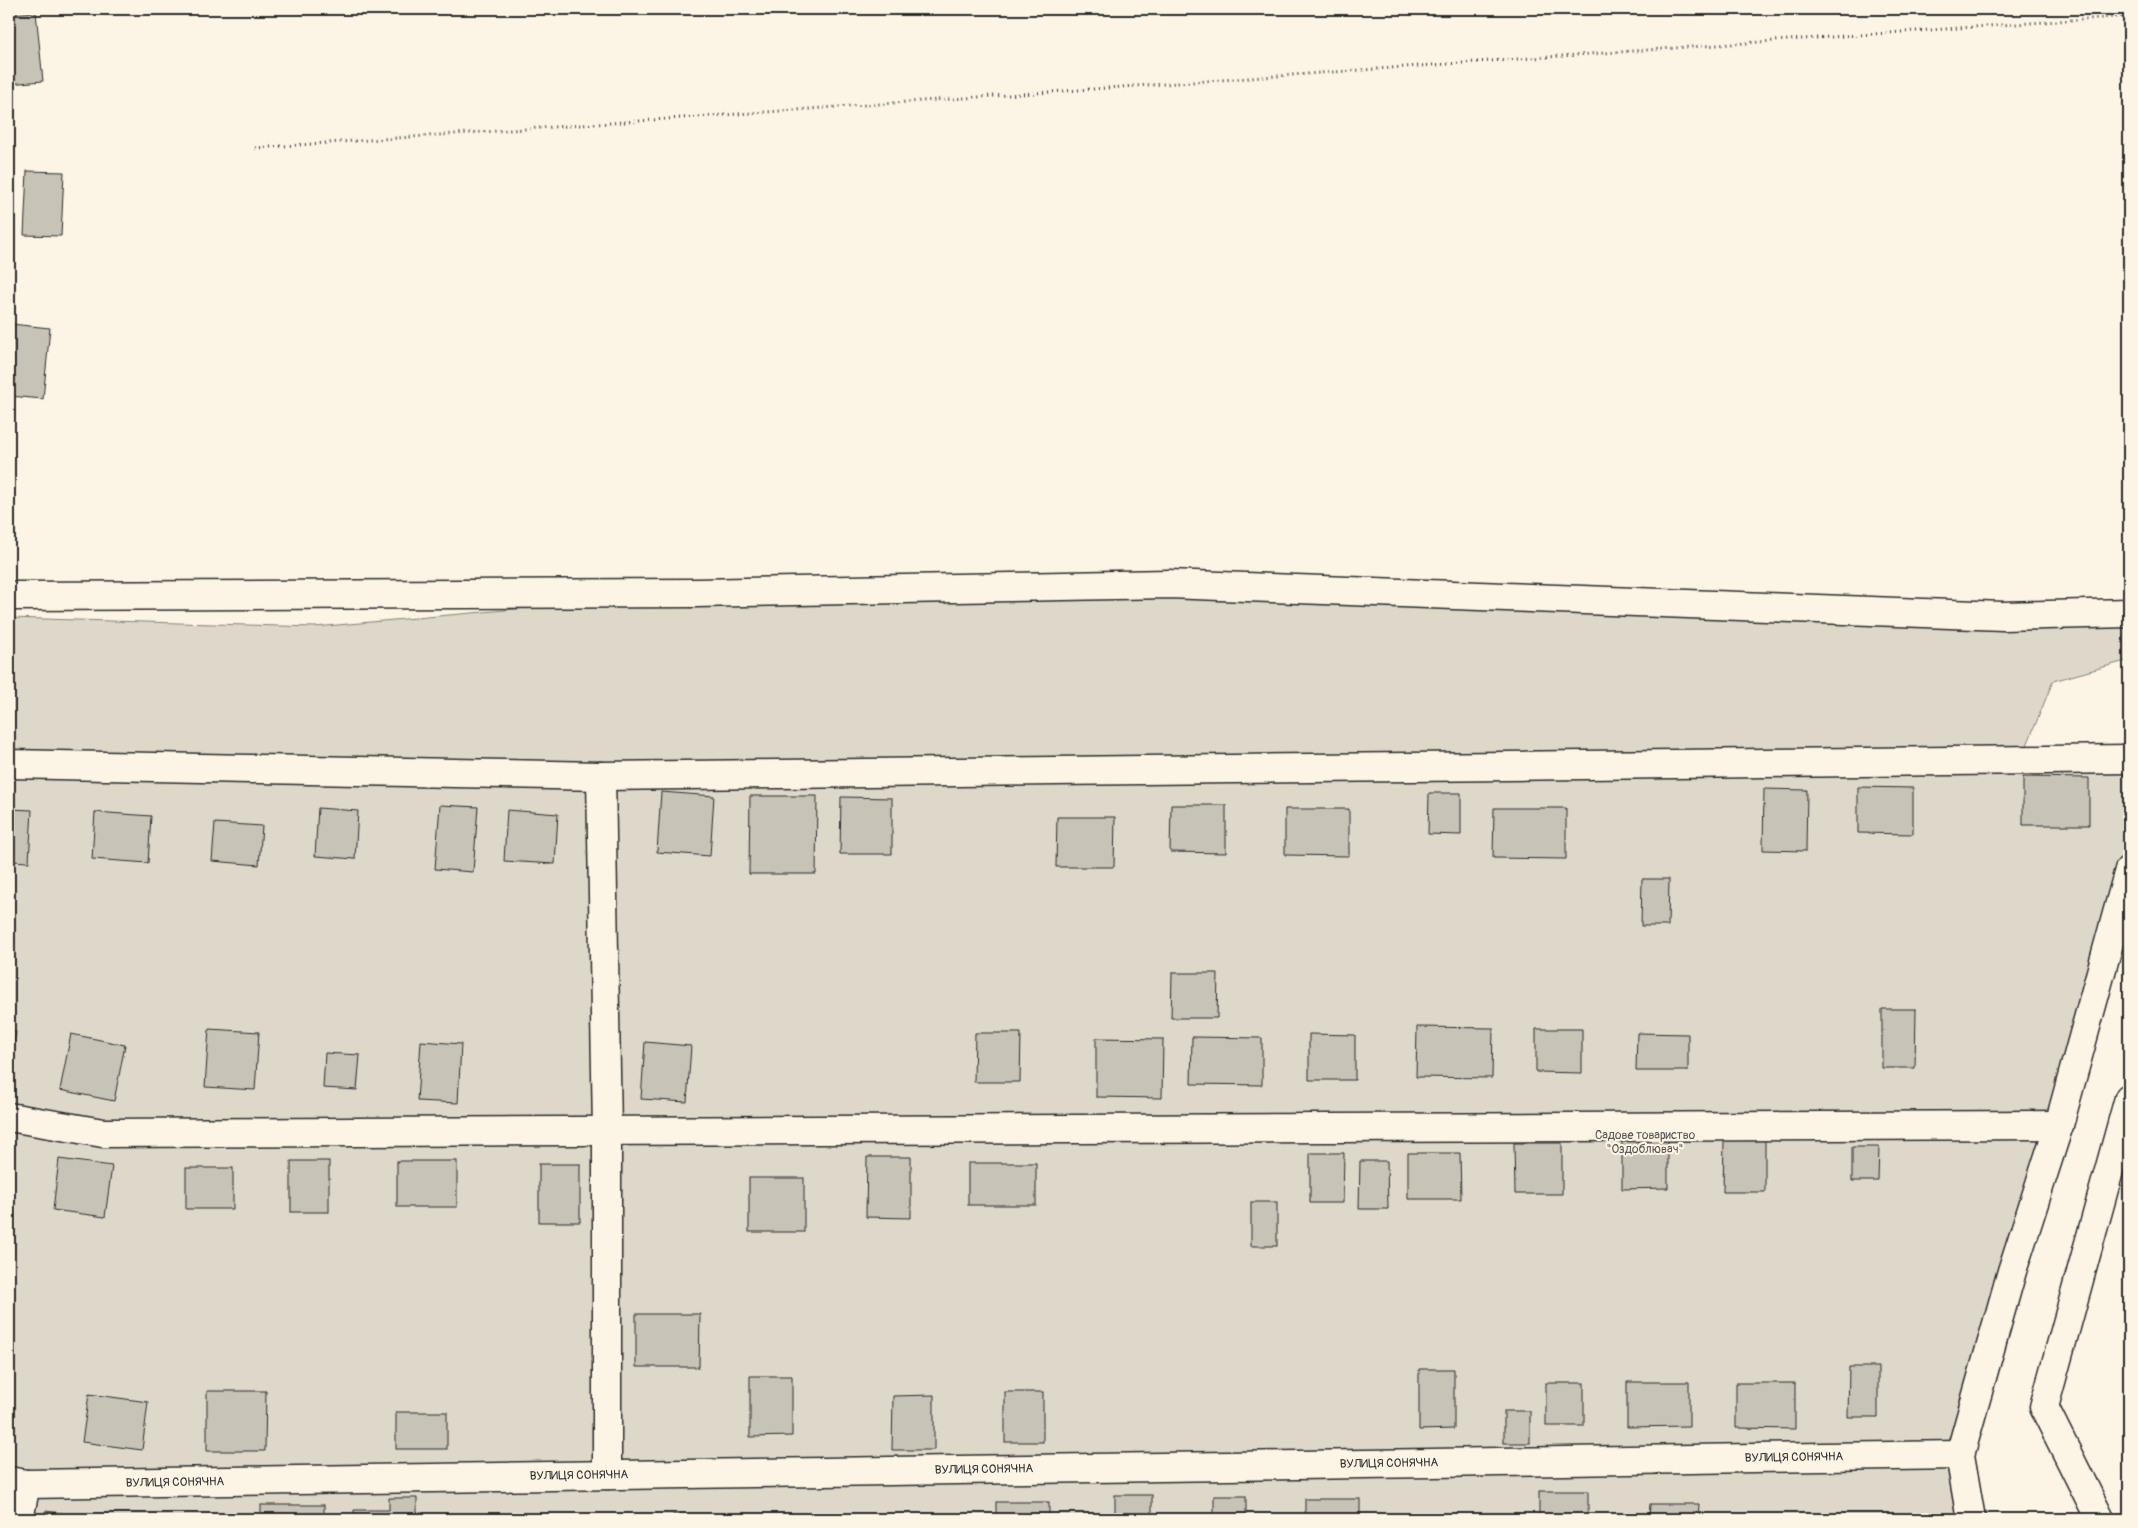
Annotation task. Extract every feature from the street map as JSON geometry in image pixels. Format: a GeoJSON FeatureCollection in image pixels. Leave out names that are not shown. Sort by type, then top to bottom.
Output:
{"type":"FeatureCollection","features":[{"type":"Feature","properties":{"kind":"street"},"geometry":{"type":"LineString","coordinates":[[9,596],[696,593],[1169,584],[2003,616],[2129,613]]}},
{"type":"Feature","properties":{"kind":"street"},"geometry":{"type":"LineString","coordinates":[[9,764],[602,776],[2129,760]]}},
{"type":"Feature","properties":{"kind":"street"},"geometry":{"type":"LineString","coordinates":[[602,776],[607,1131],[607,1474]]}},
{"type":"Feature","properties":{"kind":"street"},"geometry":{"type":"LineString","coordinates":[[1971,1519],[1960,1455],[2012,1271],[2059,1125],[2129,870]]}},
{"type":"Feature","properties":{"kind":"street"},"geometry":{"type":"LineString","coordinates":[[2100,1519],[2044,1407],[2129,1098]]}},
{"type":"Feature","properties":{"kind":"street"},"geometry":{"type":"LineString","coordinates":[[9,1117],[103,1133],[2059,1125]]}},
{"type":"Feature","properties":{"kind":"street","name":"ВУЛИЦЯ СОНЯЧНА"},"geometry":{"type":"LineString","coordinates":[[17,1483],[1960,1455]]}},
{"type":"Feature","properties":{"kind":"street"},"geometry":{"type":"LineString","coordinates":[[17,1483],[19,1519]]}},
{"type":"Feature","properties":{"kind":"path"},"geometry":{"type":"LineString","coordinates":[[256,148],[2129,16]]}},
{"type":"Feature","properties":{"kind":"green space","name":"Садове товариство \"Оздоблювач\""},"geometry":{"type":"Polygon","coordinates":[[[1169,584],[2129,613],[2129,660],[2053,681],[2021,760],[2129,759],[2129,870],[1960,1455],[1971,1519],[9,1519],[9,618],[315,627],[696,593],[1169,584]]]}},
{"type":"Feature","properties":{"kind":"building"},"geometry":{"type":"Polygon","coordinates":[[[36,12],[43,81],[9,84],[9,14],[36,12]]]}},
{"type":"Feature","properties":{"kind":"building"},"geometry":{"type":"Polygon","coordinates":[[[27,171],[64,172],[61,236],[24,235],[27,171]]]}},
{"type":"Feature","properties":{"kind":"building"},"geometry":{"type":"Polygon","coordinates":[[[9,296],[13,297],[11,324],[50,328],[43,399],[9,396],[9,296]]]}},
{"type":"Feature","properties":{"kind":"building"},"geometry":{"type":"Polygon","coordinates":[[[2023,777],[2089,778],[2089,825],[2023,825],[2023,777]]]}},
{"type":"Feature","properties":{"kind":"building"},"geometry":{"type":"Polygon","coordinates":[[[1858,787],[1913,788],[1913,834],[1858,833],[1858,787]]]}},
{"type":"Feature","properties":{"kind":"building"},"geometry":{"type":"Polygon","coordinates":[[[1764,789],[1807,790],[1806,851],[1763,850],[1764,789]]]}},
{"type":"Feature","properties":{"kind":"building"},"geometry":{"type":"Polygon","coordinates":[[[661,792],[714,796],[710,856],[657,852],[661,792]]]}},
{"type":"Feature","properties":{"kind":"building"},"geometry":{"type":"Polygon","coordinates":[[[1429,793],[1461,793],[1461,835],[1428,834],[1429,793]]]}},
{"type":"Feature","properties":{"kind":"building"},"geometry":{"type":"Polygon","coordinates":[[[750,796],[817,796],[816,874],[749,874],[750,796]]]}},
{"type":"Feature","properties":{"kind":"building"},"geometry":{"type":"Polygon","coordinates":[[[841,797],[892,798],[892,854],[840,854],[841,797]]]}},
{"type":"Feature","properties":{"kind":"building"},"geometry":{"type":"Polygon","coordinates":[[[440,805],[478,807],[473,872],[435,869],[440,805]]]}},
{"type":"Feature","properties":{"kind":"building"},"geometry":{"type":"Polygon","coordinates":[[[1171,805],[1226,805],[1226,853],[1170,852],[1171,805]]]}},
{"type":"Feature","properties":{"kind":"building"},"geometry":{"type":"Polygon","coordinates":[[[318,808],[358,811],[355,859],[315,856],[318,808]]]}},
{"type":"Feature","properties":{"kind":"building"},"geometry":{"type":"Polygon","coordinates":[[[1494,808],[1566,808],[1566,859],[1493,858],[1494,808]]]}},
{"type":"Feature","properties":{"kind":"building"},"geometry":{"type":"Polygon","coordinates":[[[9,809],[32,810],[29,862],[9,861],[9,809]]]}},
{"type":"Feature","properties":{"kind":"building"},"geometry":{"type":"Polygon","coordinates":[[[1285,809],[1349,809],[1349,856],[1285,855],[1285,809]]]}},
{"type":"Feature","properties":{"kind":"building"},"geometry":{"type":"Polygon","coordinates":[[[507,810],[558,814],[555,864],[504,861],[507,810]]]}},
{"type":"Feature","properties":{"kind":"building"},"geometry":{"type":"Polygon","coordinates":[[[95,812],[151,816],[148,863],[92,859],[95,812]]]}},
{"type":"Feature","properties":{"kind":"building"},"geometry":{"type":"Polygon","coordinates":[[[1057,817],[1115,817],[1114,867],[1056,867],[1057,817]]]}},
{"type":"Feature","properties":{"kind":"building"},"geometry":{"type":"Polygon","coordinates":[[[215,823],[262,826],[259,865],[212,861],[215,823]]]}},
{"type":"Feature","properties":{"kind":"building"},"geometry":{"type":"Polygon","coordinates":[[[1642,879],[1669,879],[1668,926],[1641,926],[1642,879]]]}},
{"type":"Feature","properties":{"kind":"building"},"geometry":{"type":"Polygon","coordinates":[[[1172,973],[1218,973],[1217,1018],[1171,1018],[1172,973]]]}},
{"type":"Feature","properties":{"kind":"building"},"geometry":{"type":"Polygon","coordinates":[[[1882,1009],[1916,1009],[1915,1068],[1882,1068],[1882,1009]]]}},
{"type":"Feature","properties":{"kind":"building"},"geometry":{"type":"Polygon","coordinates":[[[1417,1027],[1493,1028],[1492,1078],[1416,1077],[1417,1027]]]}},
{"type":"Feature","properties":{"kind":"building"},"geometry":{"type":"Polygon","coordinates":[[[209,1029],[259,1032],[255,1090],[205,1087],[209,1029]]]}},
{"type":"Feature","properties":{"kind":"building"},"geometry":{"type":"Polygon","coordinates":[[[1536,1029],[1582,1029],[1582,1073],[1536,1072],[1536,1029]]]}},
{"type":"Feature","properties":{"kind":"building"},"geometry":{"type":"Polygon","coordinates":[[[9,1031],[16,1032],[9,1067],[9,1031]]]}},
{"type":"Feature","properties":{"kind":"building"},"geometry":{"type":"Polygon","coordinates":[[[975,1033],[1021,1033],[1020,1082],[974,1082],[975,1033]]]}},
{"type":"Feature","properties":{"kind":"building"},"geometry":{"type":"Polygon","coordinates":[[[1637,1033],[1688,1034],[1688,1071],[1636,1071],[1637,1033]]]}},
{"type":"Feature","properties":{"kind":"building"},"geometry":{"type":"Polygon","coordinates":[[[71,1034],[125,1045],[114,1101],[60,1090],[71,1034]]]}},
{"type":"Feature","properties":{"kind":"building"},"geometry":{"type":"Polygon","coordinates":[[[1309,1034],[1355,1035],[1355,1080],[1309,1080],[1309,1034]]]}},
{"type":"Feature","properties":{"kind":"building"},"geometry":{"type":"Polygon","coordinates":[[[1192,1037],[1262,1038],[1262,1085],[1191,1084],[1192,1037]]]}},
{"type":"Feature","properties":{"kind":"building"},"geometry":{"type":"Polygon","coordinates":[[[1096,1038],[1163,1039],[1162,1098],[1096,1097],[1096,1038]]]}},
{"type":"Feature","properties":{"kind":"building"},"geometry":{"type":"Polygon","coordinates":[[[421,1041],[461,1044],[458,1103],[417,1101],[421,1041]]]}},
{"type":"Feature","properties":{"kind":"building"},"geometry":{"type":"Polygon","coordinates":[[[645,1042],[691,1046],[687,1102],[641,1099],[645,1042]]]}},
{"type":"Feature","properties":{"kind":"building"},"geometry":{"type":"Polygon","coordinates":[[[325,1053],[360,1055],[357,1090],[323,1088],[325,1053]]]}},
{"type":"Feature","properties":{"kind":"building"},"geometry":{"type":"Polygon","coordinates":[[[1622,1139],[1668,1139],[1668,1188],[1622,1189],[1622,1139]]]}},
{"type":"Feature","properties":{"kind":"building"},"geometry":{"type":"Polygon","coordinates":[[[1724,1139],[1765,1139],[1765,1192],[1723,1192],[1724,1139]]]}},
{"type":"Feature","properties":{"kind":"building"},"geometry":{"type":"Polygon","coordinates":[[[1514,1143],[1562,1143],[1562,1194],[1515,1194],[1514,1143]]]}},
{"type":"Feature","properties":{"kind":"building"},"geometry":{"type":"Polygon","coordinates":[[[1852,1147],[1879,1147],[1878,1181],[1852,1181],[1852,1147]]]}},
{"type":"Feature","properties":{"kind":"building"},"geometry":{"type":"Polygon","coordinates":[[[1310,1153],[1344,1153],[1343,1203],[1310,1203],[1310,1153]]]}},
{"type":"Feature","properties":{"kind":"building"},"geometry":{"type":"Polygon","coordinates":[[[1408,1153],[1460,1153],[1461,1199],[1408,1199],[1408,1153]]]}},
{"type":"Feature","properties":{"kind":"building"},"geometry":{"type":"Polygon","coordinates":[[[867,1157],[911,1157],[911,1218],[866,1217],[867,1157]]]}},
{"type":"Feature","properties":{"kind":"building"},"geometry":{"type":"Polygon","coordinates":[[[59,1159],[112,1166],[105,1217],[53,1210],[59,1159]]]}},
{"type":"Feature","properties":{"kind":"building"},"geometry":{"type":"Polygon","coordinates":[[[291,1161],[329,1161],[329,1212],[291,1212],[291,1161]]]}},
{"type":"Feature","properties":{"kind":"building"},"geometry":{"type":"Polygon","coordinates":[[[397,1161],[457,1161],[457,1207],[397,1207],[397,1161]]]}},
{"type":"Feature","properties":{"kind":"building"},"geometry":{"type":"Polygon","coordinates":[[[1360,1161],[1387,1161],[1388,1209],[1359,1209],[1360,1161]]]}},
{"type":"Feature","properties":{"kind":"building"},"geometry":{"type":"Polygon","coordinates":[[[968,1163],[1036,1163],[1036,1205],[968,1205],[968,1163]]]}},
{"type":"Feature","properties":{"kind":"building"},"geometry":{"type":"Polygon","coordinates":[[[539,1164],[580,1164],[580,1222],[539,1222],[539,1164]]]}},
{"type":"Feature","properties":{"kind":"building"},"geometry":{"type":"Polygon","coordinates":[[[186,1168],[233,1168],[233,1209],[186,1209],[186,1168]]]}},
{"type":"Feature","properties":{"kind":"building"},"geometry":{"type":"Polygon","coordinates":[[[749,1178],[804,1178],[804,1232],[749,1232],[749,1178]]]}},
{"type":"Feature","properties":{"kind":"building"},"geometry":{"type":"Polygon","coordinates":[[[1251,1202],[1277,1202],[1277,1246],[1251,1246],[1251,1202]]]}},
{"type":"Feature","properties":{"kind":"building"},"geometry":{"type":"Polygon","coordinates":[[[636,1314],[700,1314],[699,1367],[636,1367],[636,1314]]]}},
{"type":"Feature","properties":{"kind":"building"},"geometry":{"type":"Polygon","coordinates":[[[1849,1367],[1878,1367],[1878,1417],[1848,1417],[1849,1367]]]}},
{"type":"Feature","properties":{"kind":"building"},"geometry":{"type":"Polygon","coordinates":[[[1419,1369],[1454,1369],[1454,1429],[1419,1430],[1419,1369]]]}},
{"type":"Feature","properties":{"kind":"building"},"geometry":{"type":"Polygon","coordinates":[[[750,1376],[792,1376],[792,1436],[750,1437],[750,1376]]]}},
{"type":"Feature","properties":{"kind":"building"},"geometry":{"type":"Polygon","coordinates":[[[1627,1382],[1689,1382],[1689,1426],[1627,1427],[1627,1382]]]}},
{"type":"Feature","properties":{"kind":"building"},"geometry":{"type":"Polygon","coordinates":[[[1546,1383],[1584,1383],[1584,1426],[1546,1426],[1546,1383]]]}},
{"type":"Feature","properties":{"kind":"building"},"geometry":{"type":"Polygon","coordinates":[[[1736,1383],[1795,1383],[1795,1429],[1736,1428],[1736,1383]]]}},
{"type":"Feature","properties":{"kind":"building"},"geometry":{"type":"Polygon","coordinates":[[[207,1391],[266,1391],[265,1451],[207,1451],[207,1391]]]}},
{"type":"Feature","properties":{"kind":"building"},"geometry":{"type":"Polygon","coordinates":[[[1005,1392],[1043,1392],[1043,1442],[1005,1442],[1005,1392]]]}},
{"type":"Feature","properties":{"kind":"building"},"geometry":{"type":"Polygon","coordinates":[[[89,1394],[148,1402],[142,1450],[82,1442],[89,1394]]]}},
{"type":"Feature","properties":{"kind":"building"},"geometry":{"type":"Polygon","coordinates":[[[934,1395],[934,1450],[892,1450],[893,1396],[934,1395]]]}},
{"type":"Feature","properties":{"kind":"building"},"geometry":{"type":"Polygon","coordinates":[[[1504,1411],[1530,1411],[1530,1443],[1504,1443],[1504,1411]]]}},
{"type":"Feature","properties":{"kind":"building"},"geometry":{"type":"Polygon","coordinates":[[[396,1412],[447,1412],[447,1449],[396,1449],[396,1412]]]}},
{"type":"Feature","properties":{"kind":"building"},"geometry":{"type":"Polygon","coordinates":[[[1539,1491],[1588,1491],[1588,1519],[1539,1519],[1539,1491]]]}},
{"type":"Feature","properties":{"kind":"building"},"geometry":{"type":"Polygon","coordinates":[[[1115,1495],[1152,1495],[1152,1519],[1115,1519],[1115,1495]]]}},
{"type":"Feature","properties":{"kind":"building"},"geometry":{"type":"Polygon","coordinates":[[[1214,1496],[1246,1496],[1246,1519],[1214,1519],[1214,1496]]]}},
{"type":"Feature","properties":{"kind":"building"},"geometry":{"type":"Polygon","coordinates":[[[389,1498],[417,1498],[417,1519],[354,1519],[354,1510],[389,1510],[389,1498]]]}},
{"type":"Feature","properties":{"kind":"building"},"geometry":{"type":"Polygon","coordinates":[[[1305,1499],[1360,1499],[1360,1519],[1305,1519],[1305,1499]]]}},
{"type":"Feature","properties":{"kind":"building"},"geometry":{"type":"Polygon","coordinates":[[[996,1502],[1049,1502],[1049,1519],[996,1519],[996,1502]]]}},
{"type":"Feature","properties":{"kind":"building"},"geometry":{"type":"Polygon","coordinates":[[[1650,1504],[1699,1504],[1698,1519],[1649,1519],[1650,1504]]]}},
{"type":"Feature","properties":{"kind":"building"},"geometry":{"type":"Polygon","coordinates":[[[261,1505],[324,1505],[324,1519],[261,1519],[261,1505]]]}},
{"type":"Feature","properties":{"kind":"building"},"geometry":{"type":"Polygon","coordinates":[[[45,1511],[86,1516],[86,1519],[44,1519],[45,1511]]]}},
{"type":"Feature","properties":{"kind":"building"},"geometry":{"type":"Polygon","coordinates":[[[673,1515],[717,1515],[717,1519],[673,1519],[673,1515]]]}},
{"type":"Feature","properties":{"kind":"building"},"geometry":{"type":"Polygon","coordinates":[[[886,1516],[959,1517],[959,1519],[886,1519],[886,1516]]]}}]}
